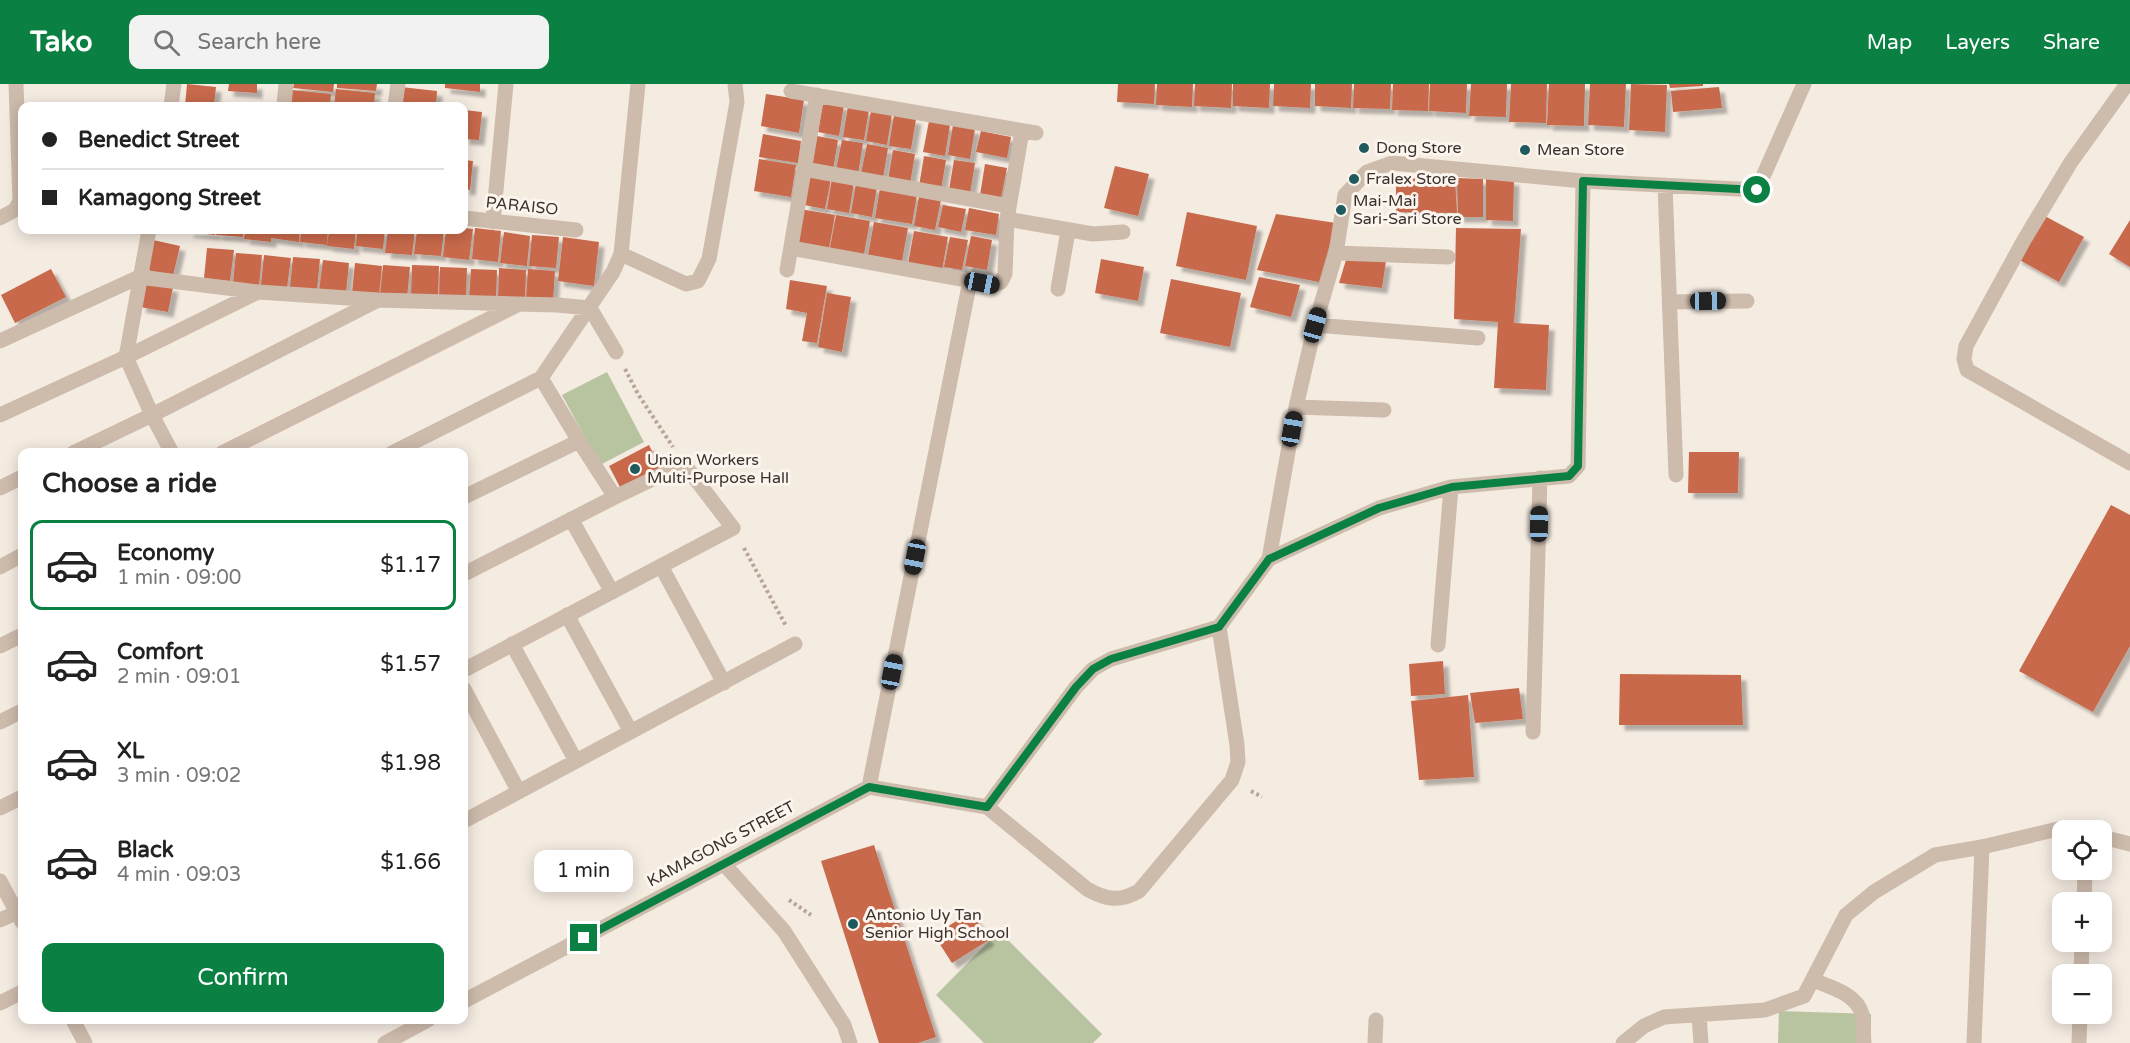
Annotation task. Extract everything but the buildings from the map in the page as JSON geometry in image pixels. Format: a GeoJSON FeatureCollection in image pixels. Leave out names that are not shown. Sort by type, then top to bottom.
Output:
{"type":"FeatureCollection","features":[{"type":"Feature","properties":{"kind":"street"},"geometry":{"type":"LineString","coordinates":[[16,84],[18,142]]}},
{"type":"Feature","properties":{"kind":"street"},"geometry":{"type":"LineString","coordinates":[[172,102],[174,84]]}},
{"type":"Feature","properties":{"kind":"street"},"geometry":{"type":"LineString","coordinates":[[284,102],[286,84]]}},
{"type":"Feature","properties":{"kind":"street"},"geometry":{"type":"LineString","coordinates":[[396,102],[398,84]]}},
{"type":"Feature","properties":{"kind":"street"},"geometry":{"type":"LineString","coordinates":[[493,222],[506,84]]}},
{"type":"Feature","properties":{"kind":"street"},"geometry":{"type":"LineString","coordinates":[[402,448],[541,378],[590,308],[613,272],[621,254],[638,84]]}},
{"type":"Feature","properties":{"kind":"street"},"geometry":{"type":"LineString","coordinates":[[621,254],[686,284],[698,281],[704,273],[709,259],[737,102],[735,84]]}},
{"type":"Feature","properties":{"kind":"street"},"geometry":{"type":"LineString","coordinates":[[987,807],[1076,687],[1093,669],[1111,659],[1219,627],[1269,559],[1296,407],[1315,325],[1336,253],[1345,195],[1367,172],[1392,163],[1583,181],[1757,190],[1804,84]]}},
{"type":"Feature","properties":{"kind":"street"},"geometry":{"type":"LineString","coordinates":[[2127,84],[2071,162],[2024,240],[1966,346],[1964,359],[1967,370],[2130,463]]}},
{"type":"Feature","properties":{"kind":"street"},"geometry":{"type":"LineString","coordinates":[[791,91],[1029,132],[1008,213],[1005,274],[1001,282],[994,285],[791,248]]}},
{"type":"Feature","properties":{"kind":"street"},"geometry":{"type":"LineString","coordinates":[[787,270],[817,95]]}},
{"type":"Feature","properties":{"kind":"street"},"geometry":{"type":"LineString","coordinates":[[804,169],[1008,213],[1068,231],[1093,234],[1123,232]]}},
{"type":"Feature","properties":{"kind":"street"},"geometry":{"type":"LineString","coordinates":[[1269,559],[1379,508],[1452,487],[1569,476],[1578,466],[1583,181]]}},
{"type":"Feature","properties":{"kind":"street"},"geometry":{"type":"LineString","coordinates":[[1665,185],[1676,475]]}},
{"type":"Feature","properties":{"kind":"street"},"geometry":{"type":"LineString","coordinates":[[0,218],[15,210],[18,205]]}},
{"type":"Feature","properties":{"kind":"street","name":"PARAISO"},"geometry":{"type":"LineString","coordinates":[[468,219],[576,230]]}},
{"type":"Feature","properties":{"kind":"street"},"geometry":{"type":"LineString","coordinates":[[1058,289],[1068,231]]}},
{"type":"Feature","properties":{"kind":"street"},"geometry":{"type":"LineString","coordinates":[[148,234],[126,357],[169,448]]}},
{"type":"Feature","properties":{"kind":"street"},"geometry":{"type":"LineString","coordinates":[[1336,253],[1448,257]]}},
{"type":"Feature","properties":{"kind":"street"},"geometry":{"type":"LineString","coordinates":[[0,341],[140,277],[258,292],[378,300],[590,308]]}},
{"type":"Feature","properties":{"kind":"street"},"geometry":{"type":"LineString","coordinates":[[970,281],[869,787],[987,807],[1098,896],[1113,900],[1128,898],[1139,891],[1232,780],[1238,762],[1237,745],[1219,627]]}},
{"type":"Feature","properties":{"kind":"street"},"geometry":{"type":"LineString","coordinates":[[0,415],[126,357],[258,292]]}},
{"type":"Feature","properties":{"kind":"street"},"geometry":{"type":"LineString","coordinates":[[83,448],[378,300]]}},
{"type":"Feature","properties":{"kind":"street"},"geometry":{"type":"LineString","coordinates":[[1670,302],[1747,301]]}},
{"type":"Feature","properties":{"kind":"street"},"geometry":{"type":"LineString","coordinates":[[232,448],[519,304]]}},
{"type":"Feature","properties":{"kind":"street"},"geometry":{"type":"LineString","coordinates":[[590,308],[616,352]]}},
{"type":"Feature","properties":{"kind":"street"},"geometry":{"type":"LineString","coordinates":[[1315,325],[1478,338]]}},
{"type":"Feature","properties":{"kind":"street"},"geometry":{"type":"LineString","coordinates":[[541,378],[615,497]]}},
{"type":"Feature","properties":{"kind":"street"},"geometry":{"type":"LineString","coordinates":[[1296,407],[1384,410]]}},
{"type":"Feature","properties":{"kind":"street"},"geometry":{"type":"LineString","coordinates":[[468,495],[579,441]]}},
{"type":"Feature","properties":{"kind":"street"},"geometry":{"type":"LineString","coordinates":[[468,572],[684,464],[733,528],[468,668]]}},
{"type":"Feature","properties":{"kind":"street"},"geometry":{"type":"LineString","coordinates":[[1533,732],[1540,478]]}},
{"type":"Feature","properties":{"kind":"street"},"geometry":{"type":"LineString","coordinates":[[0,488],[18,479]]}},
{"type":"Feature","properties":{"kind":"street"},"geometry":{"type":"LineString","coordinates":[[1438,645],[1452,487]]}},
{"type":"Feature","properties":{"kind":"street"},"geometry":{"type":"LineString","coordinates":[[571,519],[612,592]]}},
{"type":"Feature","properties":{"kind":"street"},"geometry":{"type":"LineString","coordinates":[[0,567],[18,557]]}},
{"type":"Feature","properties":{"kind":"street"},"geometry":{"type":"LineString","coordinates":[[661,566],[724,682]]}},
{"type":"Feature","properties":{"kind":"street"},"geometry":{"type":"LineString","coordinates":[[567,615],[631,732]]}},
{"type":"Feature","properties":{"kind":"street"},"geometry":{"type":"LineString","coordinates":[[0,646],[18,637]]}},
{"type":"Feature","properties":{"kind":"street"},"geometry":{"type":"LineString","coordinates":[[512,644],[576,761]]}},
{"type":"Feature","properties":{"kind":"street"},"geometry":{"type":"LineString","coordinates":[[468,817],[519,792],[795,644]]}},
{"type":"Feature","properties":{"kind":"street"},"geometry":{"type":"LineString","coordinates":[[468,697],[519,792]]}},
{"type":"Feature","properties":{"kind":"street"},"geometry":{"type":"LineString","coordinates":[[0,722],[18,713]]}},
{"type":"Feature","properties":{"kind":"street","name":"KAMAGONG STREET"},"geometry":{"type":"LineString","coordinates":[[468,999],[869,787]]}},
{"type":"Feature","properties":{"kind":"street"},"geometry":{"type":"LineString","coordinates":[[0,808],[18,799]]}},
{"type":"Feature","properties":{"kind":"street"},"geometry":{"type":"LineString","coordinates":[[1623,1043],[1644,1026],[1664,1017],[1765,1010],[1804,996],[1846,915],[1874,892],[1935,855],[1982,847],[2052,830]]}},
{"type":"Feature","properties":{"kind":"street"},"geometry":{"type":"LineString","coordinates":[[2112,840],[2130,844]]}},
{"type":"Feature","properties":{"kind":"street"},"geometry":{"type":"LineString","coordinates":[[1974,1043],[1982,847]]}},
{"type":"Feature","properties":{"kind":"street"},"geometry":{"type":"LineString","coordinates":[[724,864],[784,931],[844,1025],[850,1043]]}},
{"type":"Feature","properties":{"kind":"street"},"geometry":{"type":"LineString","coordinates":[[0,881],[18,910]]}},
{"type":"Feature","properties":{"kind":"street"},"geometry":{"type":"LineString","coordinates":[[0,920],[18,916]]}},
{"type":"Feature","properties":{"kind":"street"},"geometry":{"type":"LineString","coordinates":[[1813,980],[1845,994],[1856,1002],[1862,1013],[1864,1043]]}},
{"type":"Feature","properties":{"kind":"street"},"geometry":{"type":"LineString","coordinates":[[0,1003],[18,994]]}},
{"type":"Feature","properties":{"kind":"street"},"geometry":{"type":"LineString","coordinates":[[1699,1015],[1701,1043]]}},
{"type":"Feature","properties":{"kind":"street"},"geometry":{"type":"LineString","coordinates":[[1375,1043],[1376,1020]]}},
{"type":"Feature","properties":{"kind":"street"},"geometry":{"type":"LineString","coordinates":[[75,1024],[86,1043]]}},
{"type":"Feature","properties":{"kind":"street"},"geometry":{"type":"LineString","coordinates":[[385,1043],[421,1024]]}},
{"type":"Feature","properties":{"kind":"street"},"geometry":{"type":"LineString","coordinates":[[2079,1043],[2080,1024]]}},
{"type":"Feature","properties":{"kind":"path"},"geometry":{"type":"LineString","coordinates":[[616,352],[638,394],[684,464]]}},
{"type":"Feature","properties":{"kind":"path"},"geometry":{"type":"LineString","coordinates":[[733,528],[795,644]]}},
{"type":"Feature","properties":{"kind":"green space"},"geometry":{"type":"Polygon","coordinates":[[[607,372],[644,442],[600,465],[562,395],[607,372]]]}},
{"type":"Feature","properties":{"kind":"green space"},"geometry":{"type":"Polygon","coordinates":[[[999,931],[1102,1034],[1093,1043],[984,1043],[936,995],[999,931]]]}},
{"type":"Feature","properties":{"kind":"green space"},"geometry":{"type":"Polygon","coordinates":[[[1779,1011],[1871,1014],[1871,1043],[1778,1043],[1779,1011]]]}},
{"type":"Feature","properties":{"kind":"place","name":"Dong Store"},"geometry":{"type":"Point","coordinates":[1364,148]}},
{"type":"Feature","properties":{"kind":"place","name":"Mean Store"},"geometry":{"type":"Point","coordinates":[1525,150]}},
{"type":"Feature","properties":{"kind":"place","name":"Fralex Store"},"geometry":{"type":"Point","coordinates":[1354,179]}},
{"type":"Feature","properties":{"kind":"place","name":"Mai-Mai Sari-Sari Store"},"geometry":{"type":"Point","coordinates":[1341,210]}},
{"type":"Feature","properties":{"kind":"place","name":"Union Workers Multi-Purpose Hall"},"geometry":{"type":"Point","coordinates":[635,469]}},
{"type":"Feature","properties":{"kind":"place","name":"Antonio Uy Tan Senior High School"},"geometry":{"type":"Point","coordinates":[853,924]}},
{"type":"Feature","properties":{"kind":"route"},"geometry":{"type":"LineString","coordinates":[[584,938],[869,787],[987,807],[1076,687],[1093,669],[1111,659],[1219,627],[1269,559],[1379,508],[1416,496],[1452,487],[1569,476],[1578,466],[1583,181],[1757,190]]}}]}
